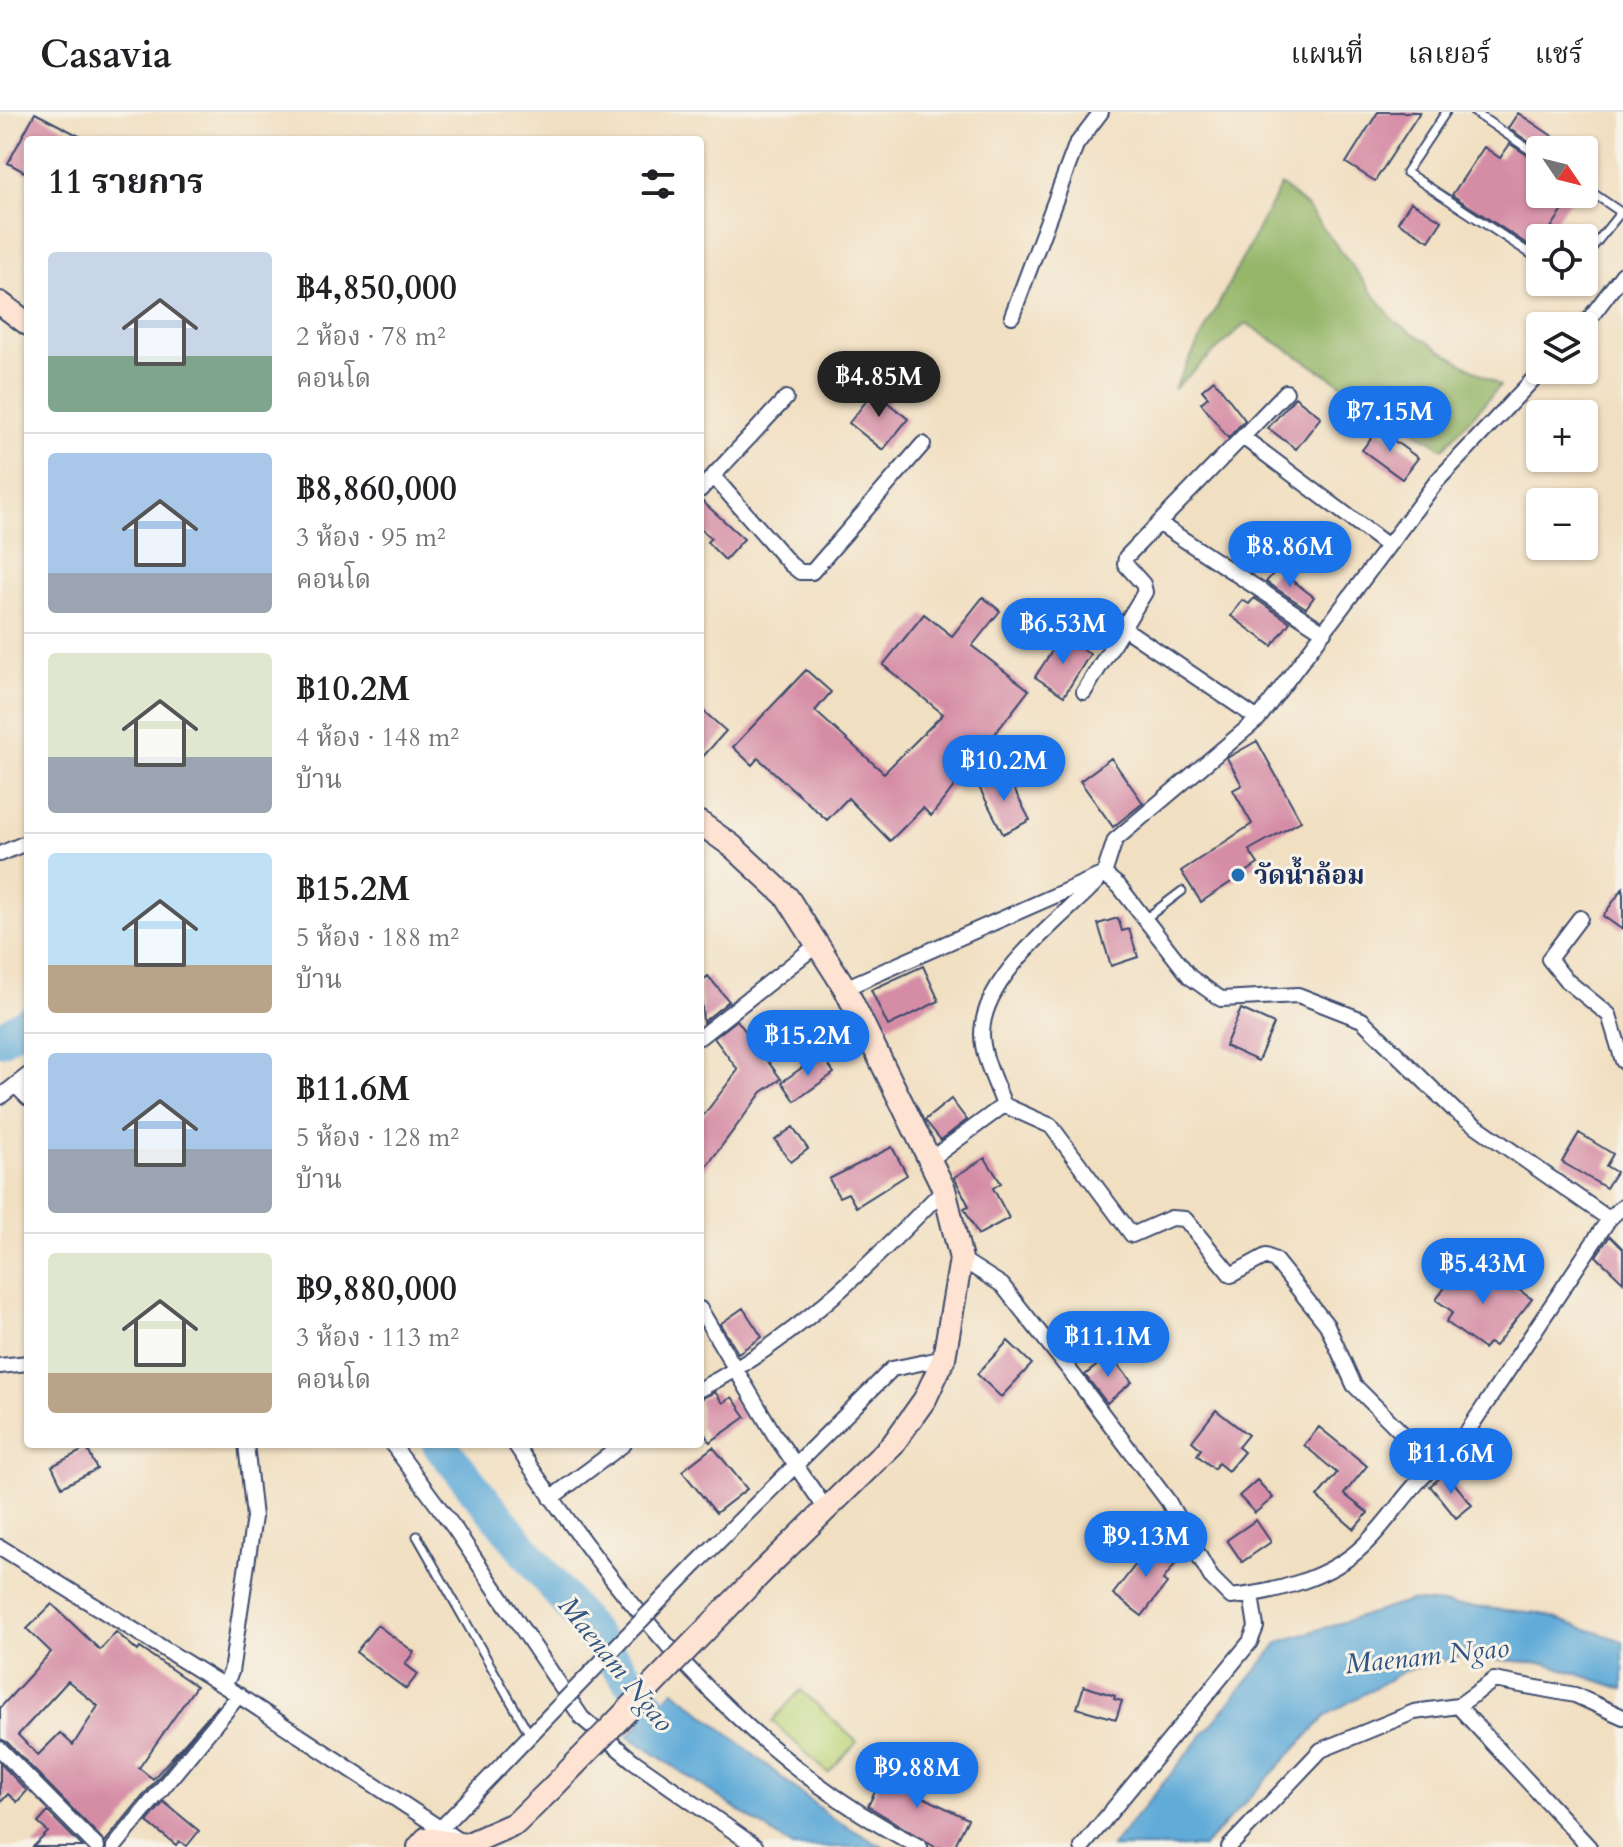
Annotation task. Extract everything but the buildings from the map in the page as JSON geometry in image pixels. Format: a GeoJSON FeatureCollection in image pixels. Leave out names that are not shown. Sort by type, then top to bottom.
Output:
{"type":"FeatureCollection","features":[{"type":"Feature","properties":{"kind":"main road"},"geometry":{"type":"LineString","coordinates":[[0,303],[24,321]]}},
{"type":"Feature","properties":{"kind":"main road"},"geometry":{"type":"LineString","coordinates":[[419,1847],[426,1839],[466,1845],[516,1823],[761,1573],[893,1444],[925,1399],[944,1358],[961,1259],[944,1189],[931,1159],[845,988],[787,897],[704,826]]}},
{"type":"Feature","properties":{"kind":"street"},"geometry":{"type":"LineString","coordinates":[[1012,316],[1076,145],[1101,112]]}},
{"type":"Feature","properties":{"kind":"street"},"geometry":{"type":"LineString","coordinates":[[1594,312],[1623,274]]}},
{"type":"Feature","properties":{"kind":"street"},"geometry":{"type":"LineString","coordinates":[[1433,1464],[1354,1385],[1327,1325],[1275,1260],[1266,1256],[1231,1275],[1185,1219],[1171,1218],[1132,1235],[1051,1126],[1004,1105],[982,1036],[985,1010],[993,992],[1039,935],[1079,902],[1104,874],[1115,840],[1258,719],[1437,481],[1529,384]]}},
{"type":"Feature","properties":{"kind":"street"},"geometry":{"type":"LineString","coordinates":[[1084,692],[1145,592],[1143,584],[1125,564],[1126,557],[1286,392]]}},
{"type":"Feature","properties":{"kind":"street"},"geometry":{"type":"LineString","coordinates":[[704,486],[786,398]]}},
{"type":"Feature","properties":{"kind":"street"},"geometry":{"type":"LineString","coordinates":[[1244,438],[1388,546]]}},
{"type":"Feature","properties":{"kind":"street"},"geometry":{"type":"LineString","coordinates":[[713,476],[790,564],[800,572],[812,572],[923,444]]}},
{"type":"Feature","properties":{"kind":"street"},"geometry":{"type":"LineString","coordinates":[[1160,524],[1324,632]]}},
{"type":"Feature","properties":{"kind":"street"},"geometry":{"type":"LineString","coordinates":[[1125,629],[1258,719]]}},
{"type":"Feature","properties":{"kind":"street"},"geometry":{"type":"LineString","coordinates":[[0,854],[24,844]]}},
{"type":"Feature","properties":{"kind":"street"},"geometry":{"type":"LineString","coordinates":[[1104,874],[1119,886],[1190,977],[1221,999],[1298,995],[1362,1020],[1455,1111],[1609,1219]]}},
{"type":"Feature","properties":{"kind":"street"},"geometry":{"type":"LineString","coordinates":[[845,988],[1104,874]]}},
{"type":"Feature","properties":{"kind":"street"},"geometry":{"type":"LineString","coordinates":[[1580,918],[1549,959],[1566,980],[1609,1015],[1623,1061]]}},
{"type":"Feature","properties":{"kind":"street"},"geometry":{"type":"LineString","coordinates":[[704,1034],[818,944]]}},
{"type":"Feature","properties":{"kind":"street"},"geometry":{"type":"LineString","coordinates":[[0,1097],[24,1078]]}},
{"type":"Feature","properties":{"kind":"street"},"geometry":{"type":"LineString","coordinates":[[15,1085],[24,1094]]}},
{"type":"Feature","properties":{"kind":"street"},"geometry":{"type":"LineString","coordinates":[[931,1159],[1004,1105]]}},
{"type":"Feature","properties":{"kind":"street"},"geometry":{"type":"LineString","coordinates":[[704,1387],[738,1369],[827,1303],[944,1189]]}},
{"type":"Feature","properties":{"kind":"street"},"geometry":{"type":"LineString","coordinates":[[961,1259],[1002,1285],[1074,1376],[1168,1501],[1211,1577],[1231,1597],[1251,1595],[1316,1575],[1352,1555],[1433,1464],[1453,1453],[1609,1219],[1622,1206],[1623,1189]]}},
{"type":"Feature","properties":{"kind":"street"},"geometry":{"type":"LineString","coordinates":[[704,1315],[796,1466],[826,1509]]}},
{"type":"Feature","properties":{"kind":"street"},"geometry":{"type":"LineString","coordinates":[[440,1829],[696,1564],[892,1369],[944,1358]]}},
{"type":"Feature","properties":{"kind":"street"},"geometry":{"type":"LineString","coordinates":[[0,1366],[24,1363]]}},
{"type":"Feature","properties":{"kind":"street"},"geometry":{"type":"LineString","coordinates":[[224,1686],[231,1672],[254,1517],[246,1448]]}},
{"type":"Feature","properties":{"kind":"street"},"geometry":{"type":"LineString","coordinates":[[395,1448],[455,1529],[582,1718],[632,1760],[756,1847]]}},
{"type":"Feature","properties":{"kind":"street"},"geometry":{"type":"LineString","coordinates":[[518,1448],[582,1542],[687,1666],[782,1757],[877,1823],[920,1847]]}},
{"type":"Feature","properties":{"kind":"street"},"geometry":{"type":"LineString","coordinates":[[551,1498],[619,1448]]}},
{"type":"Feature","properties":{"kind":"street"},"geometry":{"type":"LineString","coordinates":[[0,1547],[239,1695],[466,1845]]}},
{"type":"Feature","properties":{"kind":"street"},"geometry":{"type":"LineString","coordinates":[[1082,1847],[1250,1642],[1256,1627],[1251,1595]]}},
{"type":"Feature","properties":{"kind":"street"},"geometry":{"type":"LineString","coordinates":[[1229,1847],[1321,1750],[1414,1712],[1458,1706],[1494,1680],[1575,1695],[1623,1717]]}},
{"type":"Feature","properties":{"kind":"street"},"geometry":{"type":"LineString","coordinates":[[114,1847],[239,1695]]}},
{"type":"Feature","properties":{"kind":"street"},"geometry":{"type":"LineString","coordinates":[[1458,1706],[1589,1847]]}},
{"type":"Feature","properties":{"kind":"street"},"geometry":{"type":"LineString","coordinates":[[0,1749],[97,1847]]}},
{"type":"Feature","properties":{"kind":"lane"},"geometry":{"type":"LineString","coordinates":[[1446,112],[1406,172],[1526,251]]}},
{"type":"Feature","properties":{"kind":"lane"},"geometry":{"type":"LineString","coordinates":[[1474,112],[1526,147]]}},
{"type":"Feature","properties":{"kind":"lane"},"geometry":{"type":"LineString","coordinates":[[1598,197],[1622,213],[1598,241]]}},
{"type":"Feature","properties":{"kind":"lane"},"geometry":{"type":"LineString","coordinates":[[1145,919],[1182,891]]}},
{"type":"Feature","properties":{"kind":"lane"},"geometry":{"type":"LineString","coordinates":[[417,1536],[530,1735]]}},
{"type":"Feature","properties":{"kind":"green space"},"geometry":{"type":"Polygon","coordinates":[[[1281,185],[1307,207],[1395,322],[1500,386],[1443,449],[1246,323],[1174,389],[1281,185]]]}},
{"type":"Feature","properties":{"kind":"green space"},"geometry":{"type":"Polygon","coordinates":[[[801,1690],[857,1742],[828,1773],[772,1721],[801,1690]]]}},
{"type":"Feature","properties":{"kind":"water"},"geometry":{"type":"Polygon","coordinates":[[[1410,1601],[1539,1613],[1623,1641],[1623,1689],[1548,1664],[1460,1656],[1404,1671],[1327,1715],[1203,1847],[1111,1847],[1279,1642],[1410,1601]]]}},
{"type":"Feature","properties":{"kind":"water"},"geometry":{"type":"Polygon","coordinates":[[[674,1690],[829,1816],[883,1847],[793,1847],[628,1736],[674,1690]]]}},
{"type":"Feature","properties":{"kind":"waterway","name":"Maenam Ngao"},"geometry":{"type":"LineString","coordinates":[[0,1039],[24,1024]]}},
{"type":"Feature","properties":{"kind":"waterway","name":"Maenam Ngao"},"geometry":{"type":"LineString","coordinates":[[442,1448],[681,1744]]}},
{"type":"Feature","properties":{"kind":"place","name":"วัดน้ำล้อม"},"geometry":{"type":"Point","coordinates":[1238,875]}}]}
